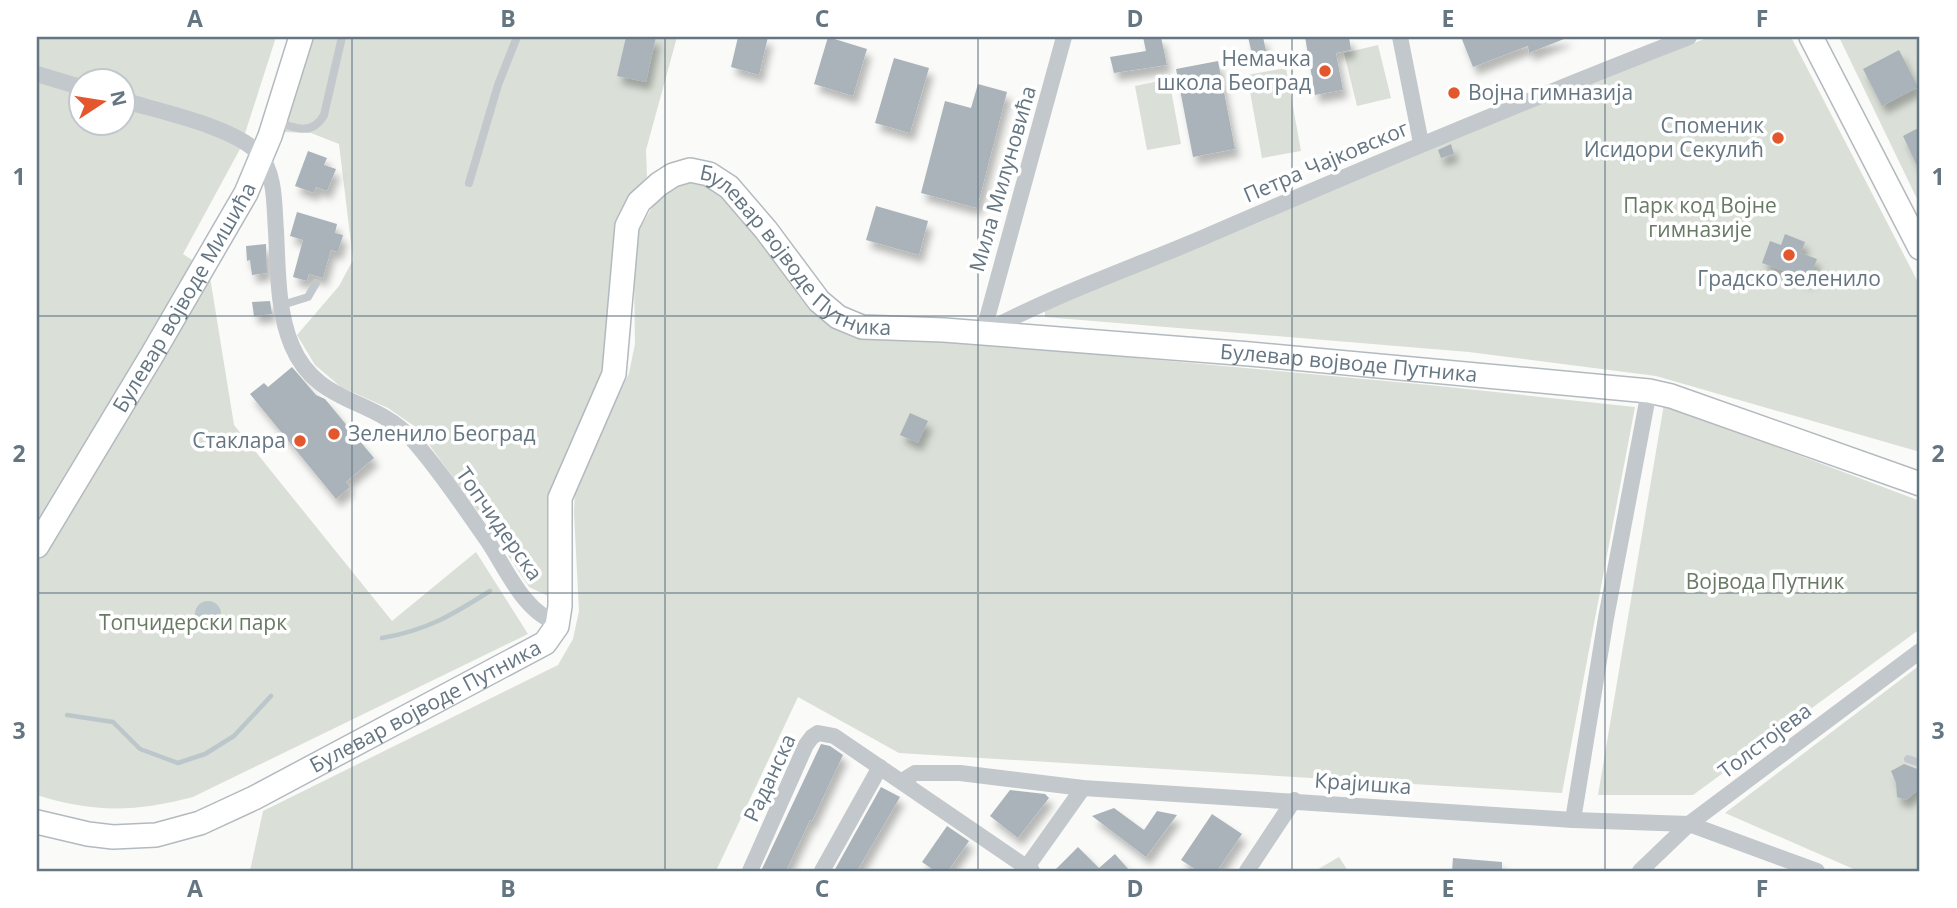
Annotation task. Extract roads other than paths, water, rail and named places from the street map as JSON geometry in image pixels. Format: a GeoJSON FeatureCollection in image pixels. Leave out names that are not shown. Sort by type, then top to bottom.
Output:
{"type":"FeatureCollection","features":[{"type":"Feature","properties":{"kind":"street","name":"Булевар војводе Мишића"},"geometry":{"type":"LineString","coordinates":[[37,546],[239,206],[262,157],[301,37]]}},
{"type":"Feature","properties":{"kind":"street","name":"Мила Милуновића"},"geometry":{"type":"LineString","coordinates":[[983,333],[1064,37]]}},
{"type":"Feature","properties":{"kind":"street"},"geometry":{"type":"LineString","coordinates":[[1400,37],[1421,144]]}},
{"type":"Feature","properties":{"kind":"street","name":"Петра Чајковског"},"geometry":{"type":"LineString","coordinates":[[983,333],[1022,312],[1421,144],[1689,37]]}},
{"type":"Feature","properties":{"kind":"street"},"geometry":{"type":"LineString","coordinates":[[1811,37],[1920,248]]}},
{"type":"Feature","properties":{"kind":"street"},"geometry":{"type":"LineString","coordinates":[[37,74],[66,83]]}},
{"type":"Feature","properties":{"kind":"street"},"geometry":{"type":"LineString","coordinates":[[136,105],[242,139],[262,157]]}},
{"type":"Feature","properties":{"kind":"street","name":"Топчидерска"},"geometry":{"type":"LineString","coordinates":[[262,157],[273,189],[282,305],[290,342],[309,372],[334,394],[382,415],[401,429],[468,514],[528,601],[545,618],[558,623]]}},
{"type":"Feature","properties":{"kind":"street","name":"Булевар војводе Путника"},"geometry":{"type":"LineString","coordinates":[[37,822],[88,834],[113,836],[156,835],[200,823],[254,798],[539,647],[558,623],[561,600],[558,503],[613,378],[627,226],[639,202],[659,184],[673,175],[690,170],[719,179],[766,230],[819,302],[832,314],[868,328],[983,333],[1401,367],[1649,391],[1671,396],[1920,484]]}},
{"type":"Feature","properties":{"kind":"street"},"geometry":{"type":"LineString","coordinates":[[1573,820],[1606,618],[1649,391]]}},
{"type":"Feature","properties":{"kind":"street","name":"Толстојева"},"geometry":{"type":"LineString","coordinates":[[1640,871],[1689,824],[1920,650]]}},
{"type":"Feature","properties":{"kind":"street","name":"Раданска"},"geometry":{"type":"LineString","coordinates":[[750,871],[806,745],[811,737],[818,733],[834,736],[1028,870]]}},
{"type":"Feature","properties":{"kind":"street"},"geometry":{"type":"LineString","coordinates":[[822,871],[880,767]]}},
{"type":"Feature","properties":{"kind":"street","name":"Крајишка"},"geometry":{"type":"LineString","coordinates":[[902,781],[915,773],[960,773],[1083,788],[1573,820],[1689,824],[1817,871]]}},
{"type":"Feature","properties":{"kind":"street"},"geometry":{"type":"LineString","coordinates":[[1028,870],[1083,788]]}},
{"type":"Feature","properties":{"kind":"street"},"geometry":{"type":"LineString","coordinates":[[1247,871],[1294,800]]}},
{"type":"Feature","properties":{"kind":"lane"},"geometry":{"type":"LineString","coordinates":[[275,121],[303,130],[312,129],[320,123],[342,37]]}},
{"type":"Feature","properties":{"kind":"lane"},"geometry":{"type":"LineString","coordinates":[[469,183],[498,85],[517,37]]}},
{"type":"Feature","properties":{"kind":"lane"},"geometry":{"type":"LineString","coordinates":[[282,305],[308,297],[316,283]]}},
{"type":"Feature","properties":{"kind":"lane"},"geometry":{"type":"LineString","coordinates":[[1908,759],[1920,763]]}},
{"type":"Feature","properties":{"kind":"waterway"},"geometry":{"type":"LineString","coordinates":[[382,638],[413,631],[439,620],[490,591]]}},
{"type":"Feature","properties":{"kind":"waterway"},"geometry":{"type":"LineString","coordinates":[[67,715],[113,722],[140,749],[178,763],[205,754],[234,736],[271,696]]}},
{"type":"Feature","properties":{"kind":"place","name":"Немачка школа Београд"},"geometry":{"type":"Point","coordinates":[1325,71]}},
{"type":"Feature","properties":{"kind":"place","name":"Војна гимназија"},"geometry":{"type":"Point","coordinates":[1454,93]}},
{"type":"Feature","properties":{"kind":"place","name":"Споменик Исидори Секулић"},"geometry":{"type":"Point","coordinates":[1778,138]}},
{"type":"Feature","properties":{"kind":"place","name":"Градско зеленило"},"geometry":{"type":"Point","coordinates":[1789,255]}},
{"type":"Feature","properties":{"kind":"place","name":"Зеленило Београд"},"geometry":{"type":"Point","coordinates":[334,434]}},
{"type":"Feature","properties":{"kind":"place","name":"Стаклара"},"geometry":{"type":"Point","coordinates":[300,441]}},
{"type":"Feature","properties":{"kind":"park label","name":"Парк код Војне гимназије"},"geometry":{"type":"Point","coordinates":[1700,218]}},
{"type":"Feature","properties":{"kind":"park label","name":"Војвода Путник"},"geometry":{"type":"Point","coordinates":[1765,582]}},
{"type":"Feature","properties":{"kind":"park label","name":"Топчидерски парк"},"geometry":{"type":"Point","coordinates":[193,623]}}]}
